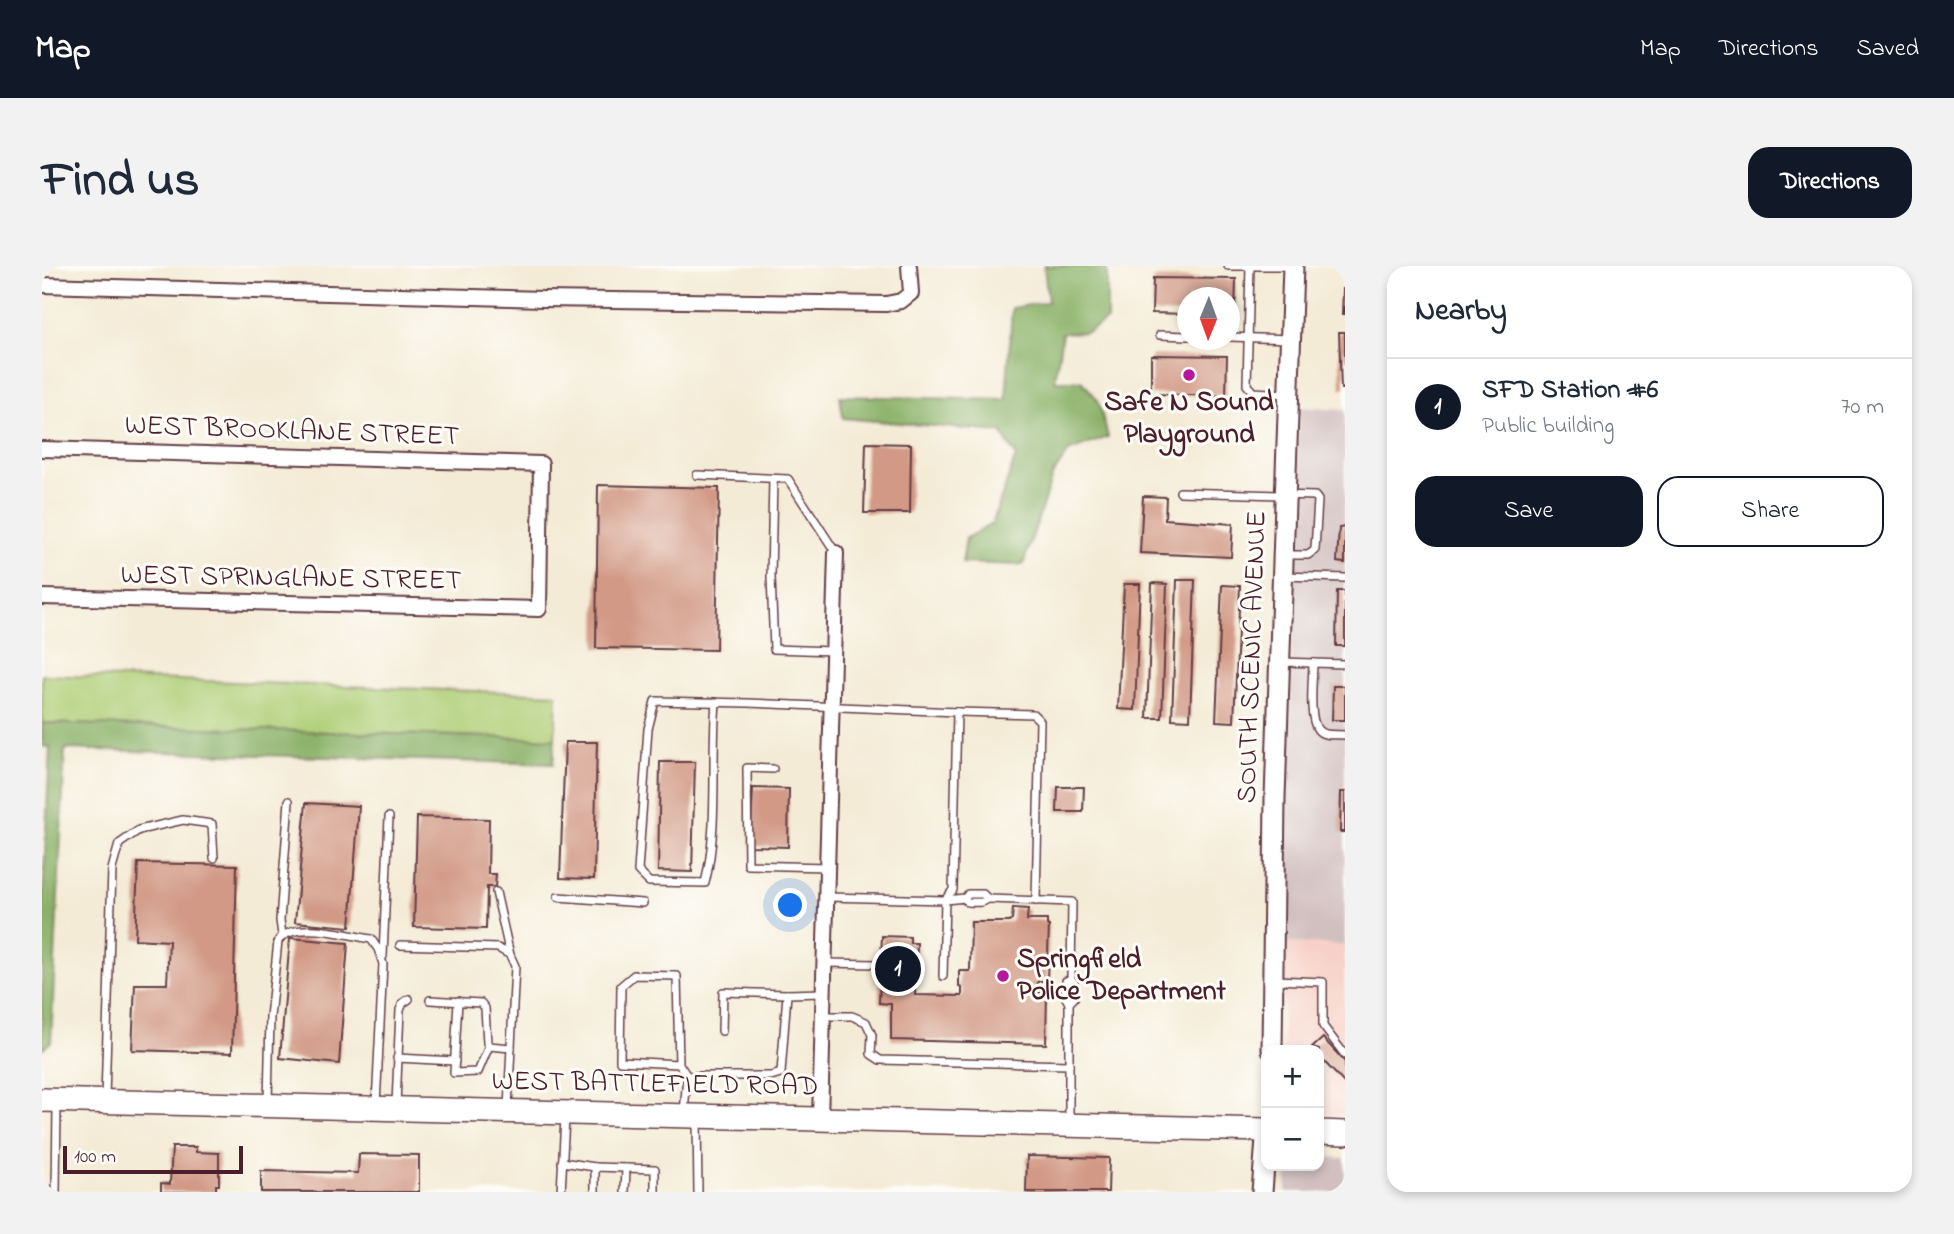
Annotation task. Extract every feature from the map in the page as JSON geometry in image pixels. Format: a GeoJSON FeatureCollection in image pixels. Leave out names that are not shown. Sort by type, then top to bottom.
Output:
{"type":"FeatureCollection","features":[{"type":"Feature","properties":{"kind":"main road","name":"SOUTH SCENIC AVENUE"},"geometry":{"type":"LineString","coordinates":[[1272,1045],[1275,812],[1293,266]]}},
{"type":"Feature","properties":{"kind":"main road","name":"WEST BATTLEFIELD ROAD"},"geometry":{"type":"LineString","coordinates":[[50,1101],[1261,1130]]}},
{"type":"Feature","properties":{"kind":"main road"},"geometry":{"type":"LineString","coordinates":[[1324,1132],[1345,1133]]}},
{"type":"Feature","properties":{"kind":"main road"},"geometry":{"type":"LineString","coordinates":[[1262,1192],[1264,1171]]}},
{"type":"Feature","properties":{"kind":"street"},"geometry":{"type":"LineString","coordinates":[[42,285],[543,299],[886,304],[901,301],[911,293],[909,266]]}},
{"type":"Feature","properties":{"kind":"street","name":"WEST BROOKLANE STREET"},"geometry":{"type":"LineString","coordinates":[[42,449],[541,464],[539,610]]}},
{"type":"Feature","properties":{"kind":"street"},"geometry":{"type":"LineString","coordinates":[[820,1119],[836,553]]}},
{"type":"Feature","properties":{"kind":"street","name":"WEST SPRINGLANE STREET"},"geometry":{"type":"LineString","coordinates":[[42,597],[539,610]]}},
{"type":"Feature","properties":{"kind":"lane"},"geometry":{"type":"LineString","coordinates":[[1228,266],[1293,266]]}},
{"type":"Feature","properties":{"kind":"lane"},"geometry":{"type":"LineString","coordinates":[[1250,267],[1247,385],[1253,392],[1290,394]]}},
{"type":"Feature","properties":{"kind":"lane"},"geometry":{"type":"LineString","coordinates":[[1160,335],[1177,336]]}},
{"type":"Feature","properties":{"kind":"lane"},"geometry":{"type":"LineString","coordinates":[[1240,338],[1291,339]]}},
{"type":"Feature","properties":{"kind":"lane"},"geometry":{"type":"LineString","coordinates":[[697,475],[789,479],[836,553]]}},
{"type":"Feature","properties":{"kind":"lane"},"geometry":{"type":"LineString","coordinates":[[772,478],[771,577],[774,649],[834,651]]}},
{"type":"Feature","properties":{"kind":"lane"},"geometry":{"type":"LineString","coordinates":[[1180,492],[1315,496],[1318,500],[1315,550],[1308,555],[1284,555]]}},
{"type":"Feature","properties":{"kind":"lane"},"geometry":{"type":"LineString","coordinates":[[1283,576],[1345,578]]}},
{"type":"Feature","properties":{"kind":"lane"},"geometry":{"type":"LineString","coordinates":[[1280,662],[1345,664]]}},
{"type":"Feature","properties":{"kind":"lane"},"geometry":{"type":"LineString","coordinates":[[1313,663],[1313,717],[1318,730],[1325,734],[1345,735]]}},
{"type":"Feature","properties":{"kind":"lane"},"geometry":{"type":"LineString","coordinates":[[716,702],[711,858],[705,883],[649,882],[638,871],[648,729],[655,701],[716,702],[1033,714],[1040,721],[1036,901]]}},
{"type":"Feature","properties":{"kind":"lane"},"geometry":{"type":"LineString","coordinates":[[943,975],[945,900],[953,890],[957,712]]}},
{"type":"Feature","properties":{"kind":"lane"},"geometry":{"type":"LineString","coordinates":[[773,769],[747,768],[748,865],[828,867]]}},
{"type":"Feature","properties":{"kind":"lane"},"geometry":{"type":"LineString","coordinates":[[282,935],[280,920],[289,801]]}},
{"type":"Feature","properties":{"kind":"lane"},"geometry":{"type":"LineString","coordinates":[[386,1109],[383,964],[389,817]]}},
{"type":"Feature","properties":{"kind":"lane"},"geometry":{"type":"LineString","coordinates":[[105,1102],[112,869],[120,845],[139,830],[183,820],[212,824],[214,858]]}},
{"type":"Feature","properties":{"kind":"lane"},"geometry":{"type":"LineString","coordinates":[[496,892],[510,956],[515,966],[508,1112]]}},
{"type":"Feature","properties":{"kind":"lane"},"geometry":{"type":"LineString","coordinates":[[558,897],[643,904]]}},
{"type":"Feature","properties":{"kind":"lane"},"geometry":{"type":"LineString","coordinates":[[827,897],[945,900],[965,898],[967,902],[983,902],[989,899],[1072,902],[1071,979],[1066,981],[1066,998],[1069,1003],[1069,1125]]}},
{"type":"Feature","properties":{"kind":"lane"},"geometry":{"type":"LineString","coordinates":[[268,1106],[270,1017],[278,941],[282,935],[292,929],[306,929],[371,939],[383,964]]}},
{"type":"Feature","properties":{"kind":"lane"},"geometry":{"type":"LineString","coordinates":[[400,945],[498,948],[510,956]]}},
{"type":"Feature","properties":{"kind":"lane"},"geometry":{"type":"LineString","coordinates":[[825,963],[876,964]]}},
{"type":"Feature","properties":{"kind":"lane"},"geometry":{"type":"LineString","coordinates":[[679,1065],[620,1061],[621,986],[634,975],[677,976],[679,1065],[687,1076],[698,1192]]}},
{"type":"Feature","properties":{"kind":"lane"},"geometry":{"type":"LineString","coordinates":[[1274,980],[1323,982],[1323,1026],[1345,1055]]}},
{"type":"Feature","properties":{"kind":"lane"},"geometry":{"type":"LineString","coordinates":[[722,1031],[723,992],[824,993]]}},
{"type":"Feature","properties":{"kind":"lane"},"geometry":{"type":"LineString","coordinates":[[687,1076],[772,1076],[781,1073],[787,993]]}},
{"type":"Feature","properties":{"kind":"lane"},"geometry":{"type":"LineString","coordinates":[[386,1109],[397,1056],[400,1010],[403,1003],[409,999]]}},
{"type":"Feature","properties":{"kind":"lane"},"geometry":{"type":"LineString","coordinates":[[430,1000],[458,1001],[481,1003],[485,1008],[489,1046],[478,1072],[454,1073],[458,1001]]}},
{"type":"Feature","properties":{"kind":"lane"},"geometry":{"type":"LineString","coordinates":[[823,1016],[852,1016],[866,1022],[872,1035],[871,1054],[880,1060],[1069,1065]]}},
{"type":"Feature","properties":{"kind":"lane"},"geometry":{"type":"LineString","coordinates":[[489,1046],[511,1048]]}},
{"type":"Feature","properties":{"kind":"lane"},"geometry":{"type":"LineString","coordinates":[[397,1056],[455,1060]]}},
{"type":"Feature","properties":{"kind":"lane"},"geometry":{"type":"LineString","coordinates":[[50,1101],[56,1192]]}},
{"type":"Feature","properties":{"kind":"lane"},"geometry":{"type":"LineString","coordinates":[[561,1192],[565,1113]]}},
{"type":"Feature","properties":{"kind":"lane"},"geometry":{"type":"LineString","coordinates":[[562,1161],[595,1167],[655,1169],[655,1192]]}},
{"type":"Feature","properties":{"kind":"lane"},"geometry":{"type":"LineString","coordinates":[[595,1167],[595,1192]]}},
{"type":"Feature","properties":{"kind":"lane"},"geometry":{"type":"LineString","coordinates":[[625,1192],[626,1168]]}},
{"type":"Feature","properties":{"kind":"shaded area"},"geometry":{"type":"Polygon","coordinates":[[[1299,407],[1345,410],[1345,945],[1286,943],[1286,835],[1299,407]]]}},
{"type":"Feature","properties":{"kind":"shaded area"},"geometry":{"type":"Polygon","coordinates":[[[1286,943],[1345,945],[1345,1115],[1324,1114],[1324,1045],[1282,1045],[1286,943]]]}},
{"type":"Feature","properties":{"kind":"shaded area"},"geometry":{"type":"Polygon","coordinates":[[[1324,1157],[1345,1158],[1345,1192],[1286,1192],[1288,1171],[1324,1171],[1324,1157]]]}},
{"type":"Feature","properties":{"kind":"green space"},"geometry":{"type":"Polygon","coordinates":[[[1044,266],[1107,266],[1107,320],[1087,332],[1062,333],[1055,381],[1082,381],[1098,400],[1108,437],[1068,452],[1052,476],[1023,565],[962,563],[966,538],[992,524],[1016,456],[1001,432],[843,418],[840,396],[1006,400],[1012,308],[1048,302],[1044,266]]]}},
{"type":"Feature","properties":{"kind":"green space"},"geometry":{"type":"Polygon","coordinates":[[[42,675],[557,694],[555,739],[42,723],[42,675]]]}},
{"type":"Feature","properties":{"kind":"green space"},"geometry":{"type":"Polygon","coordinates":[[[42,723],[555,739],[553,764],[65,749],[51,1042],[42,1049],[42,920],[50,747],[42,746],[42,723]]]}},
{"type":"Feature","properties":{"kind":"building"},"geometry":{"type":"Polygon","coordinates":[[[1153,278],[1236,279],[1236,287],[1177,287],[1177,314],[1152,313],[1153,278]]]}},
{"type":"Feature","properties":{"kind":"building"},"geometry":{"type":"Polygon","coordinates":[[[1345,289],[1345,314],[1342,314],[1345,289]]]}},
{"type":"Feature","properties":{"kind":"building"},"geometry":{"type":"Polygon","coordinates":[[[1339,332],[1345,332],[1345,389],[1341,389],[1339,332]]]}},
{"type":"Feature","properties":{"kind":"building","name":"Safe N Sound Playground"},"geometry":{"type":"Polygon","coordinates":[[[1151,355],[1227,356],[1226,396],[1151,394],[1151,355]]]}},
{"type":"Feature","properties":{"kind":"building"},"geometry":{"type":"Polygon","coordinates":[[[866,443],[911,444],[910,513],[864,513],[866,443]]]}},
{"type":"Feature","properties":{"kind":"building"},"geometry":{"type":"Polygon","coordinates":[[[598,485],[719,488],[716,650],[596,648],[598,485]]]}},
{"type":"Feature","properties":{"kind":"building"},"geometry":{"type":"Polygon","coordinates":[[[1143,496],[1166,497],[1165,519],[1233,524],[1231,557],[1140,553],[1143,496]]]}},
{"type":"Feature","properties":{"kind":"building"},"geometry":{"type":"Polygon","coordinates":[[[1345,527],[1345,563],[1337,562],[1339,528],[1345,527]]]}},
{"type":"Feature","properties":{"kind":"building"},"geometry":{"type":"Polygon","coordinates":[[[1177,580],[1195,580],[1190,720],[1172,719],[1177,580]]]}},
{"type":"Feature","properties":{"kind":"building"},"geometry":{"type":"Polygon","coordinates":[[[1152,583],[1167,584],[1162,718],[1147,718],[1152,583]]]}},
{"type":"Feature","properties":{"kind":"building"},"geometry":{"type":"Polygon","coordinates":[[[1124,584],[1140,584],[1135,710],[1118,709],[1124,584]]]}},
{"type":"Feature","properties":{"kind":"building"},"geometry":{"type":"Polygon","coordinates":[[[1222,585],[1240,586],[1234,722],[1216,721],[1222,585]]]}},
{"type":"Feature","properties":{"kind":"building"},"geometry":{"type":"Polygon","coordinates":[[[1337,591],[1345,591],[1345,646],[1336,646],[1337,591]]]}},
{"type":"Feature","properties":{"kind":"building"},"geometry":{"type":"Polygon","coordinates":[[[1333,686],[1345,686],[1345,720],[1332,720],[1333,686]]]}},
{"type":"Feature","properties":{"kind":"building"},"geometry":{"type":"Polygon","coordinates":[[[565,742],[597,742],[594,879],[560,878],[565,742]]]}},
{"type":"Feature","properties":{"kind":"building"},"geometry":{"type":"Polygon","coordinates":[[[660,762],[695,762],[692,872],[658,871],[660,762]]]}},
{"type":"Feature","properties":{"kind":"building"},"geometry":{"type":"Polygon","coordinates":[[[1058,787],[1084,787],[1083,812],[1057,812],[1058,787]]]}},
{"type":"Feature","properties":{"kind":"building"},"geometry":{"type":"Polygon","coordinates":[[[753,788],[789,789],[788,847],[750,846],[753,788]]]}},
{"type":"Feature","properties":{"kind":"building"},"geometry":{"type":"Polygon","coordinates":[[[1341,792],[1345,792],[1345,832],[1340,832],[1341,792]]]}},
{"type":"Feature","properties":{"kind":"building"},"geometry":{"type":"Polygon","coordinates":[[[306,803],[359,806],[350,927],[295,922],[306,803]]]}},
{"type":"Feature","properties":{"kind":"building"},"geometry":{"type":"Polygon","coordinates":[[[417,817],[489,819],[488,874],[496,874],[495,887],[487,887],[486,929],[414,927],[417,817]]]}},
{"type":"Feature","properties":{"kind":"building"},"geometry":{"type":"Polygon","coordinates":[[[138,863],[237,865],[232,1053],[132,1050],[135,984],[167,984],[169,941],[135,939],[138,863]]]}},
{"type":"Feature","properties":{"kind":"building","name":"Springfield Police Department"},"geometry":{"type":"Polygon","coordinates":[[[1013,908],[1028,909],[1027,920],[1047,920],[1049,926],[1047,981],[1038,981],[1037,992],[1047,992],[1046,1044],[891,1040],[891,1004],[879,1003],[882,936],[910,937],[910,943],[917,943],[915,995],[962,996],[959,971],[970,971],[971,922],[1009,922],[1012,920],[1013,908]]]}},
{"type":"Feature","properties":{"kind":"building"},"geometry":{"type":"Polygon","coordinates":[[[290,938],[348,943],[339,1064],[280,1058],[290,938]]]}},
{"type":"Feature","properties":{"kind":"building"},"geometry":{"type":"Polygon","coordinates":[[[1323,1038],[1345,1062],[1345,1084],[1324,1061],[1324,1045],[1315,1045],[1323,1038]]]}},
{"type":"Feature","properties":{"kind":"building"},"geometry":{"type":"Polygon","coordinates":[[[172,1147],[196,1147],[196,1152],[219,1153],[219,1185],[216,1185],[216,1192],[161,1192],[161,1183],[170,1184],[172,1147]]]}},
{"type":"Feature","properties":{"kind":"building"},"geometry":{"type":"Polygon","coordinates":[[[359,1154],[419,1155],[419,1192],[261,1192],[261,1171],[358,1173],[359,1154]]]}},
{"type":"Feature","properties":{"kind":"building"},"geometry":{"type":"Polygon","coordinates":[[[1027,1156],[1109,1158],[1108,1192],[1026,1192],[1027,1156]]]}},
{"type":"Feature","properties":{"kind":"place","name":"Safe N Sound Playground"},"geometry":{"type":"Point","coordinates":[1189,375]}},
{"type":"Feature","properties":{"kind":"place","name":"SFD Station #6"},"geometry":{"type":"Point","coordinates":[898,969]}},
{"type":"Feature","properties":{"kind":"place","name":"Springfield Police Department"},"geometry":{"type":"Point","coordinates":[1003,976]}}]}
